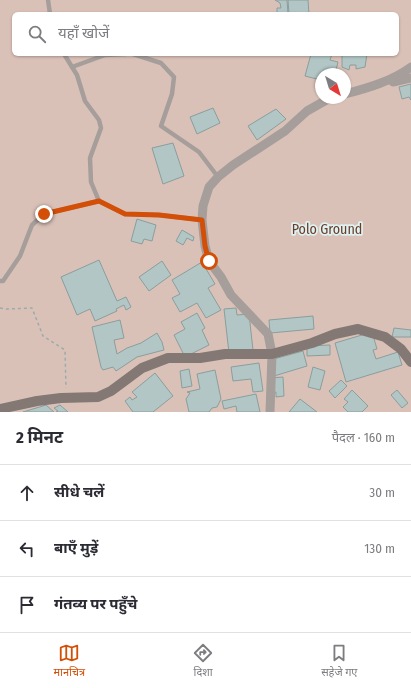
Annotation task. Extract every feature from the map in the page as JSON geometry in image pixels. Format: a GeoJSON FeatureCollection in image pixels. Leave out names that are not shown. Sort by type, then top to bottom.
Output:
{"type":"FeatureCollection","features":[{"type":"Feature","properties":{"kind":"main road"},"geometry":{"type":"LineString","coordinates":[[0,409],[37,401],[98,397],[142,368],[168,358],[200,358],[225,354],[272,354],[312,343],[335,334],[358,329],[385,336],[401,349],[411,362]]}},
{"type":"Feature","properties":{"kind":"street"},"geometry":{"type":"LineString","coordinates":[[372,87],[402,73],[411,67]]}},
{"type":"Feature","properties":{"kind":"street"},"geometry":{"type":"LineString","coordinates":[[351,92],[411,78]]}},
{"type":"Feature","properties":{"kind":"street"},"geometry":{"type":"LineString","coordinates":[[270,412],[272,354],[268,334],[231,295],[221,277],[209,261],[205,246],[202,220],[203,206],[209,187],[218,177],[233,165],[285,131],[307,111],[319,104]]}},
{"type":"Feature","properties":{"kind":"lane"},"geometry":{"type":"LineString","coordinates":[[48,0],[50,12]]}},
{"type":"Feature","properties":{"kind":"lane"},"geometry":{"type":"LineString","coordinates":[[65,56],[76,75],[85,102],[99,120],[101,128],[90,158],[91,182],[99,201]]}},
{"type":"Feature","properties":{"kind":"lane"},"geometry":{"type":"LineString","coordinates":[[72,67],[102,56]]}},
{"type":"Feature","properties":{"kind":"lane"},"geometry":{"type":"LineString","coordinates":[[139,56],[161,63],[174,77],[172,94],[160,126],[198,152],[218,177]]}},
{"type":"Feature","properties":{"kind":"lane"},"geometry":{"type":"LineString","coordinates":[[0,281],[3,281],[20,256],[32,225],[44,214],[99,201],[125,214],[159,215],[202,220]]}},
{"type":"Feature","properties":{"kind":"path"},"geometry":{"type":"LineString","coordinates":[[0,308],[32,308],[43,336],[65,350],[67,398]]}},
{"type":"Feature","properties":{"kind":"green space","name":"Polo Ground"},"geometry":{"type":"Polygon","coordinates":[[[0,0],[411,0],[411,412],[0,412],[0,0]]]}},
{"type":"Feature","properties":{"kind":"building"},"geometry":{"type":"Polygon","coordinates":[[[275,0],[287,0],[288,12],[277,12],[277,8],[281,8],[280,3],[275,0]]]}},
{"type":"Feature","properties":{"kind":"building"},"geometry":{"type":"Polygon","coordinates":[[[288,0],[308,0],[309,12],[289,12],[288,0]]]}},
{"type":"Feature","properties":{"kind":"building"},"geometry":{"type":"Polygon","coordinates":[[[310,56],[331,56],[330,60],[338,62],[336,68],[315,68],[315,78],[305,76],[310,56]]]}},
{"type":"Feature","properties":{"kind":"building"},"geometry":{"type":"Polygon","coordinates":[[[342,56],[367,56],[365,67],[356,69],[356,65],[350,65],[349,68],[342,67],[342,56]]]}},
{"type":"Feature","properties":{"kind":"building"},"geometry":{"type":"Polygon","coordinates":[[[411,84],[411,100],[409,97],[402,99],[399,87],[411,84]]]}},
{"type":"Feature","properties":{"kind":"building"},"geometry":{"type":"Polygon","coordinates":[[[213,108],[220,123],[197,134],[190,117],[213,108]]]}},
{"type":"Feature","properties":{"kind":"building"},"geometry":{"type":"Polygon","coordinates":[[[276,109],[286,119],[257,140],[248,126],[276,109]]]}},
{"type":"Feature","properties":{"kind":"building"},"geometry":{"type":"Polygon","coordinates":[[[173,143],[184,176],[163,184],[152,148],[173,143]]]}},
{"type":"Feature","properties":{"kind":"building"},"geometry":{"type":"Polygon","coordinates":[[[137,219],[156,225],[152,241],[144,239],[142,244],[131,241],[137,219]]]}},
{"type":"Feature","properties":{"kind":"building"},"geometry":{"type":"Polygon","coordinates":[[[182,230],[194,237],[193,241],[187,238],[183,245],[176,241],[182,230]]]}},
{"type":"Feature","properties":{"kind":"building"},"geometry":{"type":"Polygon","coordinates":[[[99,260],[117,301],[126,297],[131,307],[126,310],[124,305],[116,309],[117,311],[95,321],[90,309],[77,315],[61,277],[99,260]]]}},
{"type":"Feature","properties":{"kind":"building"},"geometry":{"type":"Polygon","coordinates":[[[162,261],[171,275],[149,291],[139,277],[162,261]]]}},
{"type":"Feature","properties":{"kind":"building"},"geometry":{"type":"Polygon","coordinates":[[[202,262],[215,284],[208,288],[221,310],[206,318],[197,303],[180,312],[172,298],[180,294],[172,280],[202,262]]]}},
{"type":"Feature","properties":{"kind":"building"},"geometry":{"type":"Polygon","coordinates":[[[236,308],[237,315],[249,314],[253,350],[229,353],[224,309],[236,308]]]}},
{"type":"Feature","properties":{"kind":"building"},"geometry":{"type":"Polygon","coordinates":[[[197,313],[205,328],[202,330],[209,345],[185,357],[174,335],[185,329],[181,322],[197,313]]]}},
{"type":"Feature","properties":{"kind":"building"},"geometry":{"type":"Polygon","coordinates":[[[313,316],[314,329],[270,333],[269,320],[313,316]]]}},
{"type":"Feature","properties":{"kind":"building"},"geometry":{"type":"Polygon","coordinates":[[[120,320],[124,338],[114,340],[117,354],[127,348],[141,343],[157,333],[164,350],[137,357],[116,371],[113,367],[103,370],[92,327],[120,320]]]}},
{"type":"Feature","properties":{"kind":"building"},"geometry":{"type":"Polygon","coordinates":[[[394,328],[411,330],[411,337],[392,337],[394,328]]]}},
{"type":"Feature","properties":{"kind":"building"},"geometry":{"type":"Polygon","coordinates":[[[372,332],[377,349],[373,350],[376,359],[398,352],[402,365],[346,382],[335,343],[372,332]]]}},
{"type":"Feature","properties":{"kind":"building"},"geometry":{"type":"Polygon","coordinates":[[[330,345],[330,355],[307,356],[307,346],[330,345]]]}},
{"type":"Feature","properties":{"kind":"building"},"geometry":{"type":"Polygon","coordinates":[[[303,351],[307,366],[274,376],[270,360],[303,351]]]}},
{"type":"Feature","properties":{"kind":"building"},"geometry":{"type":"Polygon","coordinates":[[[259,363],[263,391],[253,392],[251,379],[233,381],[231,367],[259,363]]]}},
{"type":"Feature","properties":{"kind":"building"},"geometry":{"type":"Polygon","coordinates":[[[313,367],[325,371],[320,390],[308,387],[313,367]]]}},
{"type":"Feature","properties":{"kind":"building"},"geometry":{"type":"Polygon","coordinates":[[[189,369],[192,386],[182,388],[180,371],[189,369]]]}},
{"type":"Feature","properties":{"kind":"building"},"geometry":{"type":"Polygon","coordinates":[[[215,370],[221,399],[217,407],[212,408],[209,412],[189,412],[186,399],[190,393],[187,392],[200,389],[197,374],[215,370]]]}},
{"type":"Feature","properties":{"kind":"building"},"geometry":{"type":"Polygon","coordinates":[[[155,373],[173,396],[153,412],[133,412],[125,401],[130,397],[132,400],[137,397],[132,392],[155,373]]]}},
{"type":"Feature","properties":{"kind":"building"},"geometry":{"type":"Polygon","coordinates":[[[283,377],[284,396],[276,397],[276,392],[271,393],[271,378],[283,377]]]}},
{"type":"Feature","properties":{"kind":"building"},"geometry":{"type":"Polygon","coordinates":[[[341,380],[347,386],[335,398],[329,391],[341,380]]]}},
{"type":"Feature","properties":{"kind":"building"},"geometry":{"type":"Polygon","coordinates":[[[352,390],[368,406],[362,412],[348,412],[343,407],[348,402],[344,399],[352,390]]]}},
{"type":"Feature","properties":{"kind":"building"},"geometry":{"type":"Polygon","coordinates":[[[397,390],[408,403],[402,408],[391,395],[397,390]]]}},
{"type":"Feature","properties":{"kind":"building"},"geometry":{"type":"Polygon","coordinates":[[[256,394],[260,412],[237,412],[236,406],[224,409],[222,401],[256,394]]]}},
{"type":"Feature","properties":{"kind":"building"},"geometry":{"type":"Polygon","coordinates":[[[300,399],[317,412],[289,412],[300,399]]]}},
{"type":"Feature","properties":{"kind":"building"},"geometry":{"type":"Polygon","coordinates":[[[46,405],[54,412],[23,412],[46,405]]]}},
{"type":"Feature","properties":{"kind":"building"},"geometry":{"type":"Polygon","coordinates":[[[60,405],[68,412],[56,412],[58,411],[54,408],[60,405]]]}},
{"type":"Feature","properties":{"kind":"route"},"geometry":{"type":"LineString","coordinates":[[44,214],[99,201],[125,214],[159,215],[202,220],[205,246],[209,261]]}}]}
